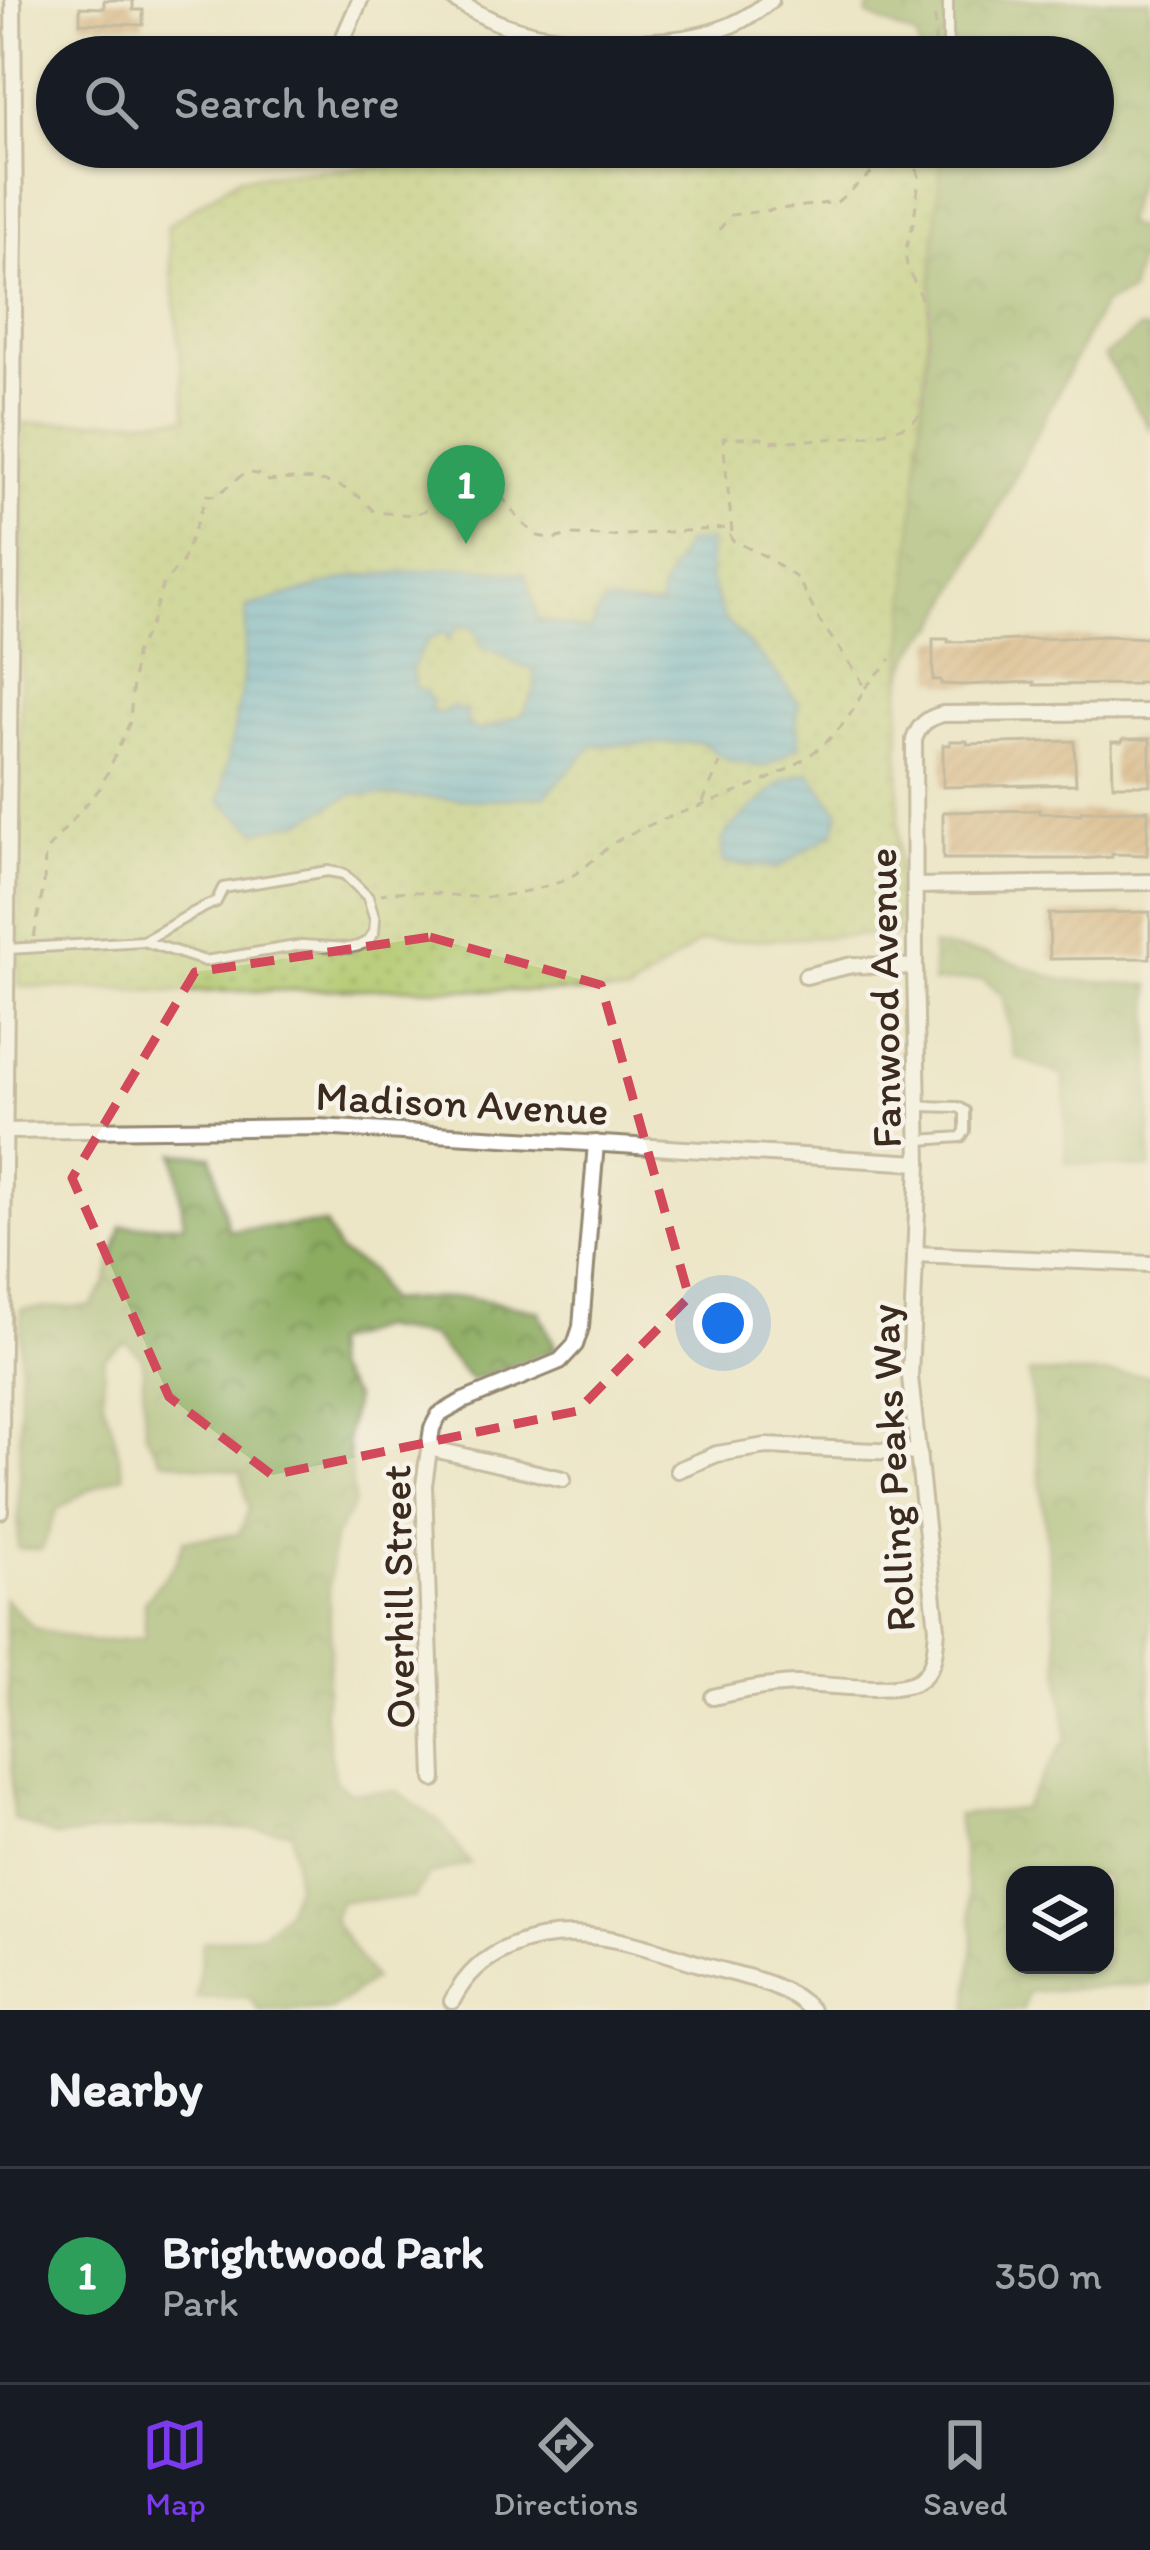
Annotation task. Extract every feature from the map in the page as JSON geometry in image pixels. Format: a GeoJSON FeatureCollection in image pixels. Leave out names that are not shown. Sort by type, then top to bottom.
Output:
{"type":"FeatureCollection","features":[{"type":"Feature","properties":{"kind":"street"},"geometry":{"type":"LineString","coordinates":[[0,1511],[4,669],[15,228],[13,0]]}},
{"type":"Feature","properties":{"kind":"street"},"geometry":{"type":"LineString","coordinates":[[344,36],[360,0]]}},
{"type":"Feature","properties":{"kind":"street"},"geometry":{"type":"LineString","coordinates":[[455,0],[512,28],[543,36]]}},
{"type":"Feature","properties":{"kind":"street"},"geometry":{"type":"LineString","coordinates":[[671,36],[716,31],[771,0]]}},
{"type":"Feature","properties":{"kind":"street","name":"Fanwood Avenue"},"geometry":{"type":"LineString","coordinates":[[915,1254],[919,1140],[914,740],[918,729],[943,714],[1150,712]]}},
{"type":"Feature","properties":{"kind":"street"},"geometry":{"type":"LineString","coordinates":[[914,886],[1150,882]]}},
{"type":"Feature","properties":{"kind":"street"},"geometry":{"type":"LineString","coordinates":[[806,976],[852,964],[915,967]]}},
{"type":"Feature","properties":{"kind":"street","name":"Madison Avenue"},"geometry":{"type":"LineString","coordinates":[[2,1131],[320,1126],[919,1163]]}},
{"type":"Feature","properties":{"kind":"street","name":"Overhill Street"},"geometry":{"type":"LineString","coordinates":[[434,1779],[424,1485],[432,1427],[439,1415],[463,1401],[560,1361],[575,1345],[581,1327],[596,1143]]}},
{"type":"Feature","properties":{"kind":"street"},"geometry":{"type":"LineString","coordinates":[[915,1254],[1150,1264]]}},
{"type":"Feature","properties":{"kind":"street","name":"Rolling Peaks Way"},"geometry":{"type":"LineString","coordinates":[[713,1697],[752,1687],[798,1684],[897,1688],[923,1678],[932,1666],[937,1629],[910,1376],[915,1254]]}},
{"type":"Feature","properties":{"kind":"street"},"geometry":{"type":"LineString","coordinates":[[678,1470],[717,1454],[766,1446],[919,1453]]}},
{"type":"Feature","properties":{"kind":"street"},"geometry":{"type":"LineString","coordinates":[[429,1448],[563,1479]]}},
{"type":"Feature","properties":{"kind":"street"},"geometry":{"type":"LineString","coordinates":[[452,2001],[461,1983],[491,1957],[522,1942],[573,1934],[623,1941],[769,1985],[811,2010]]}},
{"type":"Feature","properties":{"kind":"lane"},"geometry":{"type":"LineString","coordinates":[[948,0],[948,36]]}},
{"type":"Feature","properties":{"kind":"lane"},"geometry":{"type":"LineString","coordinates":[[6,949],[143,941],[206,961],[302,945],[349,948],[368,941],[375,920],[368,897],[344,874],[328,871],[223,887],[216,902],[143,941]]}},
{"type":"Feature","properties":{"kind":"lane"},"geometry":{"type":"LineString","coordinates":[[918,1106],[958,1106],[965,1111],[961,1137],[919,1140]]}},
{"type":"Feature","properties":{"kind":"path"},"geometry":{"type":"LineString","coordinates":[[718,230],[730,215],[837,202],[877,168]]}},
{"type":"Feature","properties":{"kind":"path"},"geometry":{"type":"LineString","coordinates":[[733,540],[723,438],[768,442],[844,439],[905,426],[919,418],[926,369],[922,304],[904,254],[914,221],[918,168]]}},
{"type":"Feature","properties":{"kind":"path"},"geometry":{"type":"LineString","coordinates":[[32,947],[45,851],[101,787],[130,722],[135,653],[164,584],[182,562],[207,495],[216,496],[246,472],[269,481],[337,483],[366,501],[374,512],[412,515],[468,491],[494,491],[538,536],[554,539],[727,528],[733,540],[798,579],[864,689]]}},
{"type":"Feature","properties":{"kind":"path"},"geometry":{"type":"LineString","coordinates":[[368,897],[399,890],[484,898],[569,878],[619,839],[747,790],[818,752],[891,659]]}},
{"type":"Feature","properties":{"kind":"path"},"geometry":{"type":"LineString","coordinates":[[703,804],[720,763]]}},
{"type":"Feature","properties":{"kind":"highlighted area"},"geometry":{"type":"Polygon","coordinates":[[[430,937],[601,985],[689,1297],[577,1411],[272,1475],[169,1397],[72,1178],[195,972],[430,937]]]}},
{"type":"Feature","properties":{"kind":"green space"},"geometry":{"type":"Polygon","coordinates":[[[871,0],[1150,0],[1150,140],[1124,224],[1146,233],[1130,293],[1103,304],[938,625],[912,656],[900,696],[23,424],[187,418],[167,226],[240,177],[360,168],[1114,168],[1114,36],[913,36],[867,15],[871,0]]]}},
{"type":"Feature","properties":{"kind":"green space"},"geometry":{"type":"Polygon","coordinates":[[[360,168],[940,168],[900,696],[898,934],[699,942],[628,994],[412,988],[186,992],[18,986],[23,424],[187,418],[167,226],[240,177],[360,168]]]}},
{"type":"Feature","properties":{"kind":"green space"},"geometry":{"type":"Polygon","coordinates":[[[1139,329],[1150,330],[1150,429],[1104,356],[1139,329]]]}},
{"type":"Feature","properties":{"kind":"green space"},"geometry":{"type":"Polygon","coordinates":[[[932,946],[987,954],[1062,980],[1150,985],[1150,1169],[1066,1163],[1064,1076],[1015,1057],[1002,995],[983,979],[933,983],[932,946]]]}},
{"type":"Feature","properties":{"kind":"green space"},"geometry":{"type":"Polygon","coordinates":[[[175,1153],[212,1156],[228,1230],[325,1224],[339,1252],[371,1271],[386,1301],[467,1297],[539,1311],[556,1349],[471,1380],[430,1336],[377,1328],[330,1343],[332,1369],[354,1398],[347,1436],[354,1504],[333,1540],[329,1590],[331,1649],[324,1712],[335,1780],[349,1792],[397,1792],[440,1822],[470,1864],[429,1875],[413,1898],[340,1901],[333,1919],[373,1979],[331,2010],[258,2010],[249,1997],[196,1998],[203,1942],[263,1933],[286,1910],[296,1885],[292,1831],[161,1826],[56,1837],[13,1819],[5,1599],[34,1628],[90,1642],[145,1638],[144,1602],[176,1563],[184,1540],[239,1534],[249,1509],[241,1472],[161,1460],[145,1433],[142,1358],[126,1342],[104,1358],[103,1401],[124,1475],[57,1510],[42,1549],[18,1549],[21,1309],[91,1306],[104,1286],[122,1226],[184,1224],[175,1153]]]}},
{"type":"Feature","properties":{"kind":"green space"},"geometry":{"type":"Polygon","coordinates":[[[1029,1373],[1150,1375],[1150,1984],[1027,1992],[1023,2010],[968,2010],[974,1938],[957,1815],[1023,1809],[1067,1737],[1029,1373]]]}},
{"type":"Feature","properties":{"kind":"water"},"geometry":{"type":"Polygon","coordinates":[[[709,540],[710,578],[722,616],[799,704],[800,745],[766,767],[730,762],[701,742],[593,746],[545,796],[480,800],[353,794],[303,821],[257,831],[220,801],[242,687],[247,607],[356,576],[467,567],[526,574],[538,620],[590,631],[604,602],[661,607],[660,593],[685,543],[709,540]],[[459,625],[448,640],[445,631],[427,641],[411,670],[416,689],[425,691],[432,701],[430,710],[439,714],[453,706],[467,709],[467,725],[480,731],[523,714],[535,690],[534,669],[483,649],[475,628],[459,625]]]}},
{"type":"Feature","properties":{"kind":"water"},"geometry":{"type":"Polygon","coordinates":[[[809,772],[839,812],[834,832],[778,868],[723,863],[722,843],[728,830],[783,781],[809,772]]]}},
{"type":"Feature","properties":{"kind":"building"},"geometry":{"type":"Polygon","coordinates":[[[104,0],[133,0],[133,10],[143,10],[143,25],[80,23],[80,7],[104,8],[104,0]]]}},
{"type":"Feature","properties":{"kind":"building"},"geometry":{"type":"Polygon","coordinates":[[[1150,638],[1150,682],[962,685],[933,680],[933,639],[1150,638]]]}},
{"type":"Feature","properties":{"kind":"building"},"geometry":{"type":"Polygon","coordinates":[[[1150,739],[1150,785],[1113,785],[1112,742],[1150,739]]]}},
{"type":"Feature","properties":{"kind":"building"},"geometry":{"type":"Polygon","coordinates":[[[950,741],[1074,741],[1076,784],[943,787],[943,745],[950,741]]]}},
{"type":"Feature","properties":{"kind":"building"},"geometry":{"type":"Polygon","coordinates":[[[1148,810],[1147,855],[943,859],[943,812],[1081,814],[1148,810]]]}},
{"type":"Feature","properties":{"kind":"building"},"geometry":{"type":"Polygon","coordinates":[[[1150,912],[1150,958],[1050,959],[1049,914],[1150,912]]]}},
{"type":"Feature","properties":{"kind":"place","name":"Brightwood Park"},"geometry":{"type":"Point","coordinates":[466,544]}}]}
